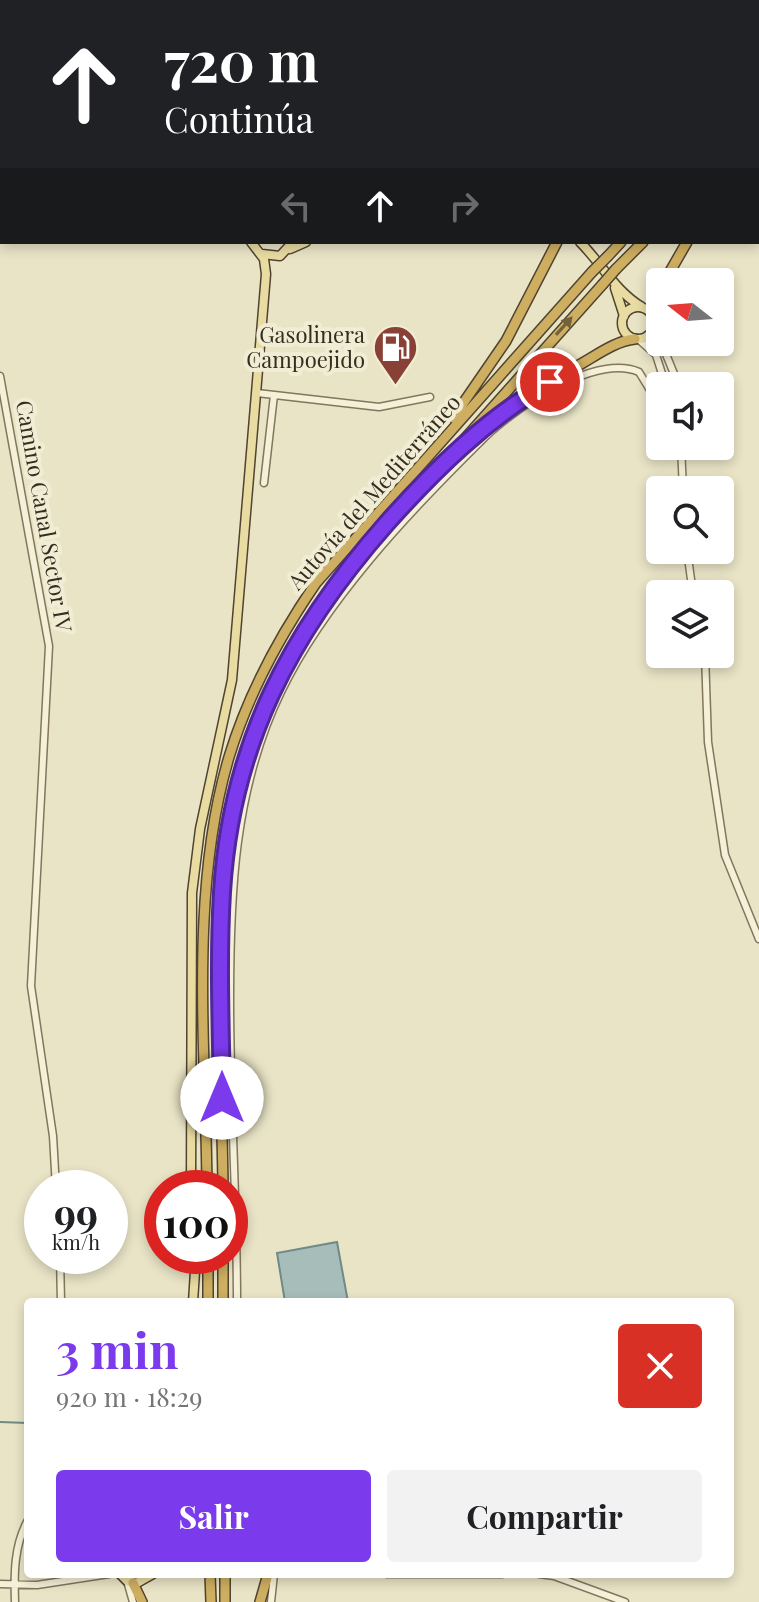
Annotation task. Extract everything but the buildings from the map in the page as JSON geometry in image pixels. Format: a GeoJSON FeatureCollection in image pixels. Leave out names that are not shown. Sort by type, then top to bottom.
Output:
{"type":"FeatureCollection","features":[{"type":"Feature","properties":{"kind":"highway"},"geometry":{"type":"LineString","coordinates":[[398,488],[467,399],[506,341],[556,244]]}},
{"type":"Feature","properties":{"kind":"highway","name":"Autovía del Mediterráneo"},"geometry":{"type":"LineString","coordinates":[[207,1170],[206,891],[214,825],[229,757],[249,702],[296,612],[316,583],[619,244]]}},
{"type":"Feature","properties":{"kind":"highway","name":"Autovía del Mediterráneo"},"geometry":{"type":"LineString","coordinates":[[223,1170],[222,892],[229,827],[244,761],[263,708],[309,620],[328,592],[409,498],[641,244]]}},
{"type":"Feature","properties":{"kind":"highway"},"geometry":{"type":"LineString","coordinates":[[672,268],[686,244]]}},
{"type":"Feature","properties":{"kind":"highway"},"geometry":{"type":"LineString","coordinates":[[409,498],[504,410],[604,351],[637,339]]}},
{"type":"Feature","properties":{"kind":"highway"},"geometry":{"type":"LineString","coordinates":[[208,1274],[208,1298]]}},
{"type":"Feature","properties":{"kind":"highway"},"geometry":{"type":"LineString","coordinates":[[223,1274],[223,1298]]}},
{"type":"Feature","properties":{"kind":"highway"},"geometry":{"type":"LineString","coordinates":[[210,1578],[211,1602]]}},
{"type":"Feature","properties":{"kind":"highway"},"geometry":{"type":"LineString","coordinates":[[225,1578],[225,1602]]}},
{"type":"Feature","properties":{"kind":"highway"},"geometry":{"type":"LineString","coordinates":[[260,1602],[269,1578]]}},
{"type":"Feature","properties":{"kind":"highway"},"geometry":{"type":"LineString","coordinates":[[130,1582],[142,1602]]}},
{"type":"Feature","properties":{"kind":"main road"},"geometry":{"type":"LineString","coordinates":[[191,1170],[192,893],[200,829],[232,680],[266,274],[262,254],[253,244]]}},
{"type":"Feature","properties":{"kind":"main road"},"geometry":{"type":"LineString","coordinates":[[582,244],[613,284],[624,316],[624,330],[637,339],[646,336]]}},
{"type":"Feature","properties":{"kind":"main road"},"geometry":{"type":"LineString","coordinates":[[593,244],[595,257]]}},
{"type":"Feature","properties":{"kind":"main road"},"geometry":{"type":"LineString","coordinates":[[266,274],[274,257],[291,246]]}},
{"type":"Feature","properties":{"kind":"main road"},"geometry":{"type":"LineString","coordinates":[[262,254],[274,257]]}},
{"type":"Feature","properties":{"kind":"main road"},"geometry":{"type":"LineString","coordinates":[[613,284],[646,311]]}},
{"type":"Feature","properties":{"kind":"main road"},"geometry":{"type":"LineString","coordinates":[[624,316],[634,307],[644,308]]}},
{"type":"Feature","properties":{"kind":"main road"},"geometry":{"type":"LineString","coordinates":[[193,1298],[195,1274]]}},
{"type":"Feature","properties":{"kind":"main road"},"geometry":{"type":"LineString","coordinates":[[125,1578],[130,1582],[148,1578]]}},
{"type":"Feature","properties":{"kind":"street"},"geometry":{"type":"LineString","coordinates":[[637,339],[656,355],[661,372]]}},
{"type":"Feature","properties":{"kind":"street"},"geometry":{"type":"LineString","coordinates":[[237,1298],[231,1112],[231,905],[234,859],[250,775],[280,693],[327,614],[373,558],[492,430],[548,393],[590,372],[612,367],[639,372],[646,384]]}},
{"type":"Feature","properties":{"kind":"street","name":"Camino Canal Sector IV"},"geometry":{"type":"LineString","coordinates":[[0,376],[49,646],[31,986],[53,1136],[55,1170]]}},
{"type":"Feature","properties":{"kind":"street"},"geometry":{"type":"LineString","coordinates":[[257,393],[379,407],[430,397]]}},
{"type":"Feature","properties":{"kind":"street"},"geometry":{"type":"LineString","coordinates":[[264,483],[274,395]]}},
{"type":"Feature","properties":{"kind":"street"},"geometry":{"type":"LineString","coordinates":[[705,668],[708,742],[725,855],[759,939]]}},
{"type":"Feature","properties":{"kind":"street"},"geometry":{"type":"LineString","coordinates":[[60,1274],[61,1298]]}},
{"type":"Feature","properties":{"kind":"street"},"geometry":{"type":"LineString","coordinates":[[15,1602],[20,1534],[24,1527]]}},
{"type":"Feature","properties":{"kind":"street"},"geometry":{"type":"LineString","coordinates":[[0,1584],[37,1585],[83,1578]]}},
{"type":"Feature","properties":{"kind":"street"},"geometry":{"type":"LineString","coordinates":[[271,1578],[271,1602]]}},
{"type":"Feature","properties":{"kind":"street"},"geometry":{"type":"LineString","coordinates":[[559,1578],[625,1602]]}},
{"type":"Feature","properties":{"kind":"street"},"geometry":{"type":"LineString","coordinates":[[130,1582],[133,1602]]}},
{"type":"Feature","properties":{"kind":"water"},"geometry":{"type":"Polygon","coordinates":[[[337,1242],[347,1298],[284,1298],[277,1253],[337,1242]]]}},
{"type":"Feature","properties":{"kind":"waterway"},"geometry":{"type":"LineString","coordinates":[[0,1422],[24,1423]]}},
{"type":"Feature","properties":{"kind":"place","name":"Gasolinera Campoejido"},"geometry":{"type":"Point","coordinates":[396,387]}},
{"type":"Feature","properties":{"kind":"route"},"geometry":{"type":"LineString","coordinates":[[222,1098],[220,927],[225,856],[244,761],[263,708],[309,620],[367,545],[409,498],[484,427],[504,410],[550,382]]}}]}
